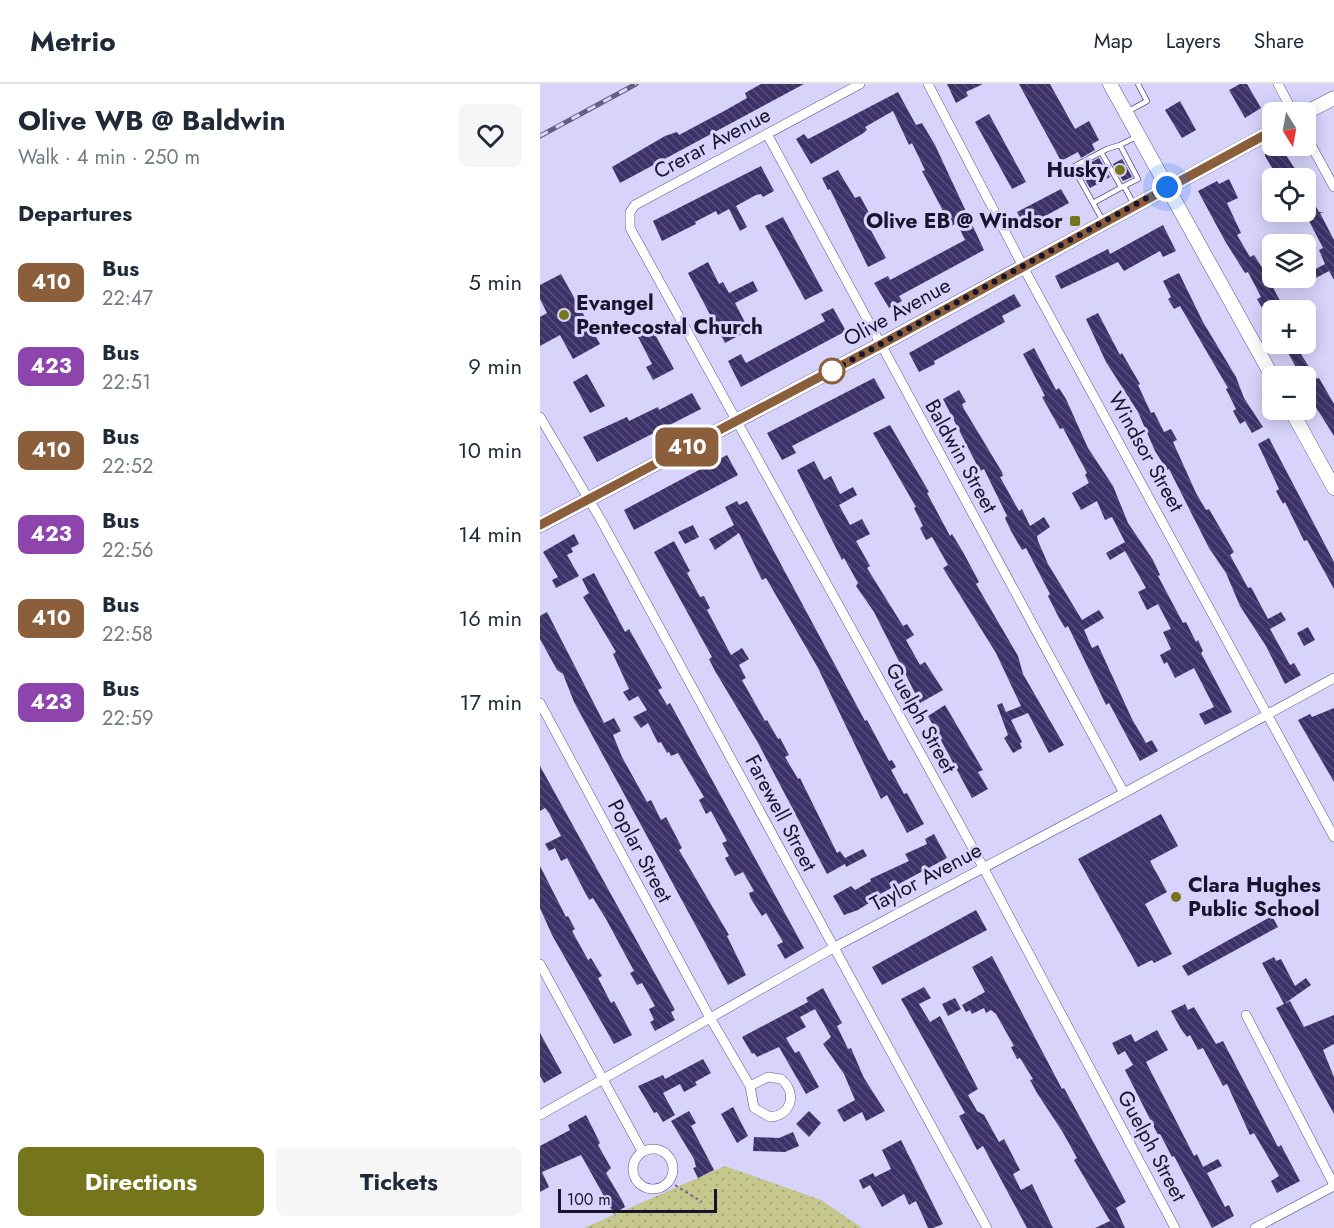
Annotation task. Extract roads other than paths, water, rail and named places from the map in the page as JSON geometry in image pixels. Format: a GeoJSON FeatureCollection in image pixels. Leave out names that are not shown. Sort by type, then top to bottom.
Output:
{"type":"FeatureCollection","features":[{"type":"Feature","properties":{"kind":"main road"},"geometry":{"type":"LineString","coordinates":[[1110,84],[1266,366]]}},
{"type":"Feature","properties":{"kind":"main road"},"geometry":{"type":"LineString","coordinates":[[1316,107],[1334,98]]}},
{"type":"Feature","properties":{"kind":"main road","name":"Olive Avenue"},"geometry":{"type":"LineString","coordinates":[[540,525],[880,345],[1262,136]]}},
{"type":"Feature","properties":{"kind":"main road"},"geometry":{"type":"LineString","coordinates":[[1297,420],[1334,488]]}},
{"type":"Feature","properties":{"kind":"street","name":"Crerar Avenue"},"geometry":{"type":"LineString","coordinates":[[630,228],[630,212],[634,205],[860,84]]}},
{"type":"Feature","properties":{"kind":"street","name":"Windsor Street"},"geometry":{"type":"LineString","coordinates":[[928,84],[1023,266],[1334,837]]}},
{"type":"Feature","properties":{"kind":"street"},"geometry":{"type":"LineString","coordinates":[[1278,84],[1288,102]]}},
{"type":"Feature","properties":{"kind":"street","name":"Baldwin Street"},"geometry":{"type":"LineString","coordinates":[[768,134],[1124,793]]}},
{"type":"Feature","properties":{"kind":"street"},"geometry":{"type":"LineString","coordinates":[[1316,154],[1334,187]]}},
{"type":"Feature","properties":{"kind":"street","name":"Guelph Street"},"geometry":{"type":"LineString","coordinates":[[630,228],[982,866],[1175,1228]]}},
{"type":"Feature","properties":{"kind":"street","name":"Farewell Street"},"geometry":{"type":"LineString","coordinates":[[540,417],[589,499],[987,1228]]}},
{"type":"Feature","properties":{"kind":"street","name":"Taylor Avenue"},"geometry":{"type":"LineString","coordinates":[[540,1115],[709,1016],[982,866],[1124,793],[1334,678]]}},
{"type":"Feature","properties":{"kind":"street","name":"Poplar Street"},"geometry":{"type":"LineString","coordinates":[[540,703],[709,1016],[750,1086]]}},
{"type":"Feature","properties":{"kind":"street"},"geometry":{"type":"LineString","coordinates":[[540,964],[642,1151]]}},
{"type":"Feature","properties":{"kind":"street"},"geometry":{"type":"LineString","coordinates":[[1246,1015],[1334,1185],[1255,1228]]}},
{"type":"Feature","properties":{"kind":"street"},"geometry":{"type":"LineString","coordinates":[[768,1077],[781,1079],[790,1090],[791,1098],[787,1110],[776,1117],[758,1113],[751,1102],[750,1086],[768,1077]]}},
{"type":"Feature","properties":{"kind":"street"},"geometry":{"type":"LineString","coordinates":[[655,1150],[667,1155],[673,1167],[670,1182],[654,1189],[647,1189],[637,1181],[633,1169],[642,1151],[655,1150]]}},
{"type":"Feature","properties":{"kind":"lane"},"geometry":{"type":"LineString","coordinates":[[1125,113],[1147,101],[1138,84]]}},
{"type":"Feature","properties":{"kind":"lane"},"geometry":{"type":"LineString","coordinates":[[1104,223],[1073,167],[1138,136]]}},
{"type":"Feature","properties":{"kind":"lane"},"geometry":{"type":"LineString","coordinates":[[1093,203],[1138,179],[1130,168],[1120,145]]}},
{"type":"Feature","properties":{"kind":"lane"},"geometry":{"type":"LineString","coordinates":[[1101,152],[1134,206]]}},
{"type":"Feature","properties":{"kind":"railway"},"geometry":{"type":"LineString","coordinates":[[540,136],[636,84]]}},
{"type":"Feature","properties":{"kind":"place","name":"Husky"},"geometry":{"type":"Point","coordinates":[1120,170]}},
{"type":"Feature","properties":{"kind":"place","name":"Olive EB @ Windsor"},"geometry":{"type":"Point","coordinates":[1075,221]}},
{"type":"Feature","properties":{"kind":"place","name":"Evangel Pentecostal Church"},"geometry":{"type":"Point","coordinates":[564,315]}},
{"type":"Feature","properties":{"kind":"place","name":"Clara Hughes Public School"},"geometry":{"type":"Point","coordinates":[1176,897]}}]}
